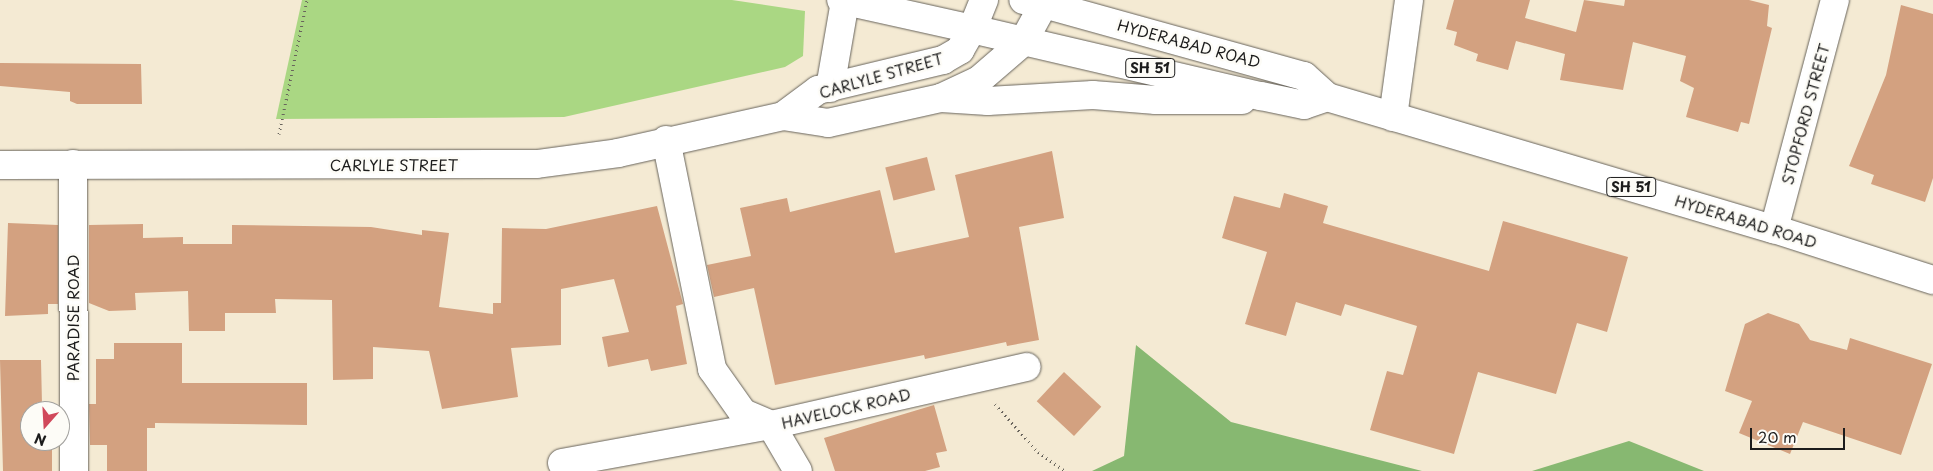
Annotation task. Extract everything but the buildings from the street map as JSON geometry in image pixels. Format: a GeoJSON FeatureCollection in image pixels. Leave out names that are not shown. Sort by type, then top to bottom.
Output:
{"type":"FeatureCollection","features":[{"type":"Feature","properties":{"kind":"main road"},"geometry":{"type":"LineString","coordinates":[[841,0],[972,29]]}},
{"type":"Feature","properties":{"kind":"main road","name":"CARLYLE STREET"},"geometry":{"type":"LineString","coordinates":[[783,116],[818,90],[943,60],[960,50],[972,29],[984,0]]}},
{"type":"Feature","properties":{"kind":"main road"},"geometry":{"type":"LineString","coordinates":[[1393,117],[1409,0]]}},
{"type":"Feature","properties":{"kind":"main road","name":"STOPFORD STREET"},"geometry":{"type":"LineString","coordinates":[[1774,229],[1835,0]]}},
{"type":"Feature","properties":{"kind":"main road"},"geometry":{"type":"LineString","coordinates":[[830,88],[845,1]]}},
{"type":"Feature","properties":{"kind":"main road"},"geometry":{"type":"LineString","coordinates":[[1023,42],[1038,1]]}},
{"type":"Feature","properties":{"kind":"main road","name":"HYDERABAD ROAD"},"geometry":{"type":"LineString","coordinates":[[1038,1],[1304,76],[1327,97],[1774,229],[1933,280]]}},
{"type":"Feature","properties":{"kind":"main road","name":"SH 51"},"geometry":{"type":"LineString","coordinates":[[972,29],[1023,42],[1136,64],[1304,105],[1327,97]]}},
{"type":"Feature","properties":{"kind":"main road","name":"CARLYLE STREET"},"geometry":{"type":"LineString","coordinates":[[0,165],[537,164],[618,153],[666,140],[783,116],[828,123],[941,98],[979,80],[1023,42]]}},
{"type":"Feature","properties":{"kind":"main road"},"geometry":{"type":"LineString","coordinates":[[941,98],[988,101],[1093,95],[1226,103],[1261,96]]}},
{"type":"Feature","properties":{"kind":"main road","name":"HAVELOCK ROAD"},"geometry":{"type":"LineString","coordinates":[[666,140],[712,369],[743,413],[771,425],[1026,367]]}},
{"type":"Feature","properties":{"kind":"main road","name":"PARADISE ROAD"},"geometry":{"type":"LineString","coordinates":[[73,164],[74,471]]}},
{"type":"Feature","properties":{"kind":"main road"},"geometry":{"type":"LineString","coordinates":[[562,463],[771,425],[798,471]]}},
{"type":"Feature","properties":{"kind":"path"},"geometry":{"type":"LineString","coordinates":[[272,165],[307,0]]}},
{"type":"Feature","properties":{"kind":"path"},"geometry":{"type":"LineString","coordinates":[[992,401],[1038,452],[1065,471]]}},
{"type":"Feature","properties":{"kind":"green space"},"geometry":{"type":"Polygon","coordinates":[[[302,0],[732,0],[805,11],[803,56],[785,67],[564,117],[276,119],[302,0]]]}},
{"type":"Feature","properties":{"kind":"green space"},"geometry":{"type":"Polygon","coordinates":[[[1136,345],[1231,422],[1422,471],[1092,471],[1124,456],[1136,345]]]}},
{"type":"Feature","properties":{"kind":"green space"},"geometry":{"type":"Polygon","coordinates":[[[1629,441],[1704,471],[1532,471],[1629,441]]]}}]}
